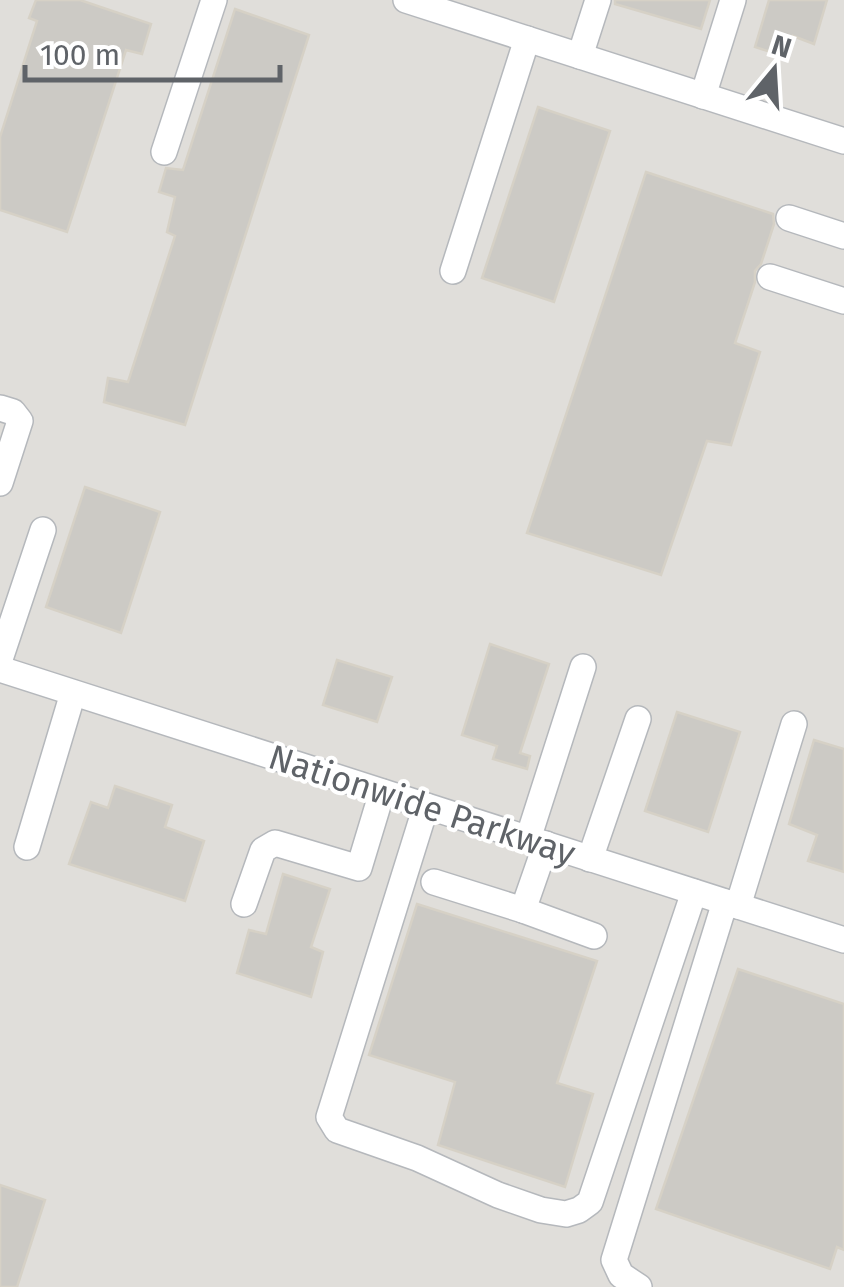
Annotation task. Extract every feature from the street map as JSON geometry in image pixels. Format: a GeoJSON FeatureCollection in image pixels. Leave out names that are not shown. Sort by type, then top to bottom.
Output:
{"type":"FeatureCollection","features":[{"type":"Feature","properties":{"kind":"street"},"geometry":{"type":"LineString","coordinates":[[164,152],[214,0]]}},
{"type":"Feature","properties":{"kind":"street"},"geometry":{"type":"LineString","coordinates":[[406,0],[436,5],[527,39],[844,142]]}},
{"type":"Feature","properties":{"kind":"street"},"geometry":{"type":"LineString","coordinates":[[580,56],[598,0]]}},
{"type":"Feature","properties":{"kind":"street"},"geometry":{"type":"LineString","coordinates":[[703,96],[734,0]]}},
{"type":"Feature","properties":{"kind":"street"},"geometry":{"type":"LineString","coordinates":[[453,271],[527,39]]}},
{"type":"Feature","properties":{"kind":"street"},"geometry":{"type":"LineString","coordinates":[[789,218],[844,236]]}},
{"type":"Feature","properties":{"kind":"street"},"geometry":{"type":"LineString","coordinates":[[770,277],[844,301]]}},
{"type":"Feature","properties":{"kind":"street"},"geometry":{"type":"LineString","coordinates":[[0,408],[13,412],[20,421],[0,483]]}},
{"type":"Feature","properties":{"kind":"street"},"geometry":{"type":"LineString","coordinates":[[0,659],[42,530]]}},
{"type":"Feature","properties":{"kind":"street"},"geometry":{"type":"LineString","coordinates":[[523,910],[583,667]]}},
{"type":"Feature","properties":{"kind":"street","name":"Nationwide Parkway"},"geometry":{"type":"LineString","coordinates":[[0,669],[844,940]]}},
{"type":"Feature","properties":{"kind":"street"},"geometry":{"type":"LineString","coordinates":[[27,847],[73,692]]}},
{"type":"Feature","properties":{"kind":"street"},"geometry":{"type":"LineString","coordinates":[[590,858],[638,719]]}},
{"type":"Feature","properties":{"kind":"street"},"geometry":{"type":"LineString","coordinates":[[639,1287],[621,1275],[614,1260],[705,964],[731,904],[794,724]]}},
{"type":"Feature","properties":{"kind":"street"},"geometry":{"type":"LineString","coordinates":[[244,904],[262,850],[275,843],[359,868],[382,792]]}},
{"type":"Feature","properties":{"kind":"street"},"geometry":{"type":"LineString","coordinates":[[426,806],[329,1117],[338,1130],[541,1210],[566,1214],[590,1202],[694,892]]}},
{"type":"Feature","properties":{"kind":"street"},"geometry":{"type":"LineString","coordinates":[[434,882],[594,936]]}},
{"type":"Feature","properties":{"kind":"shaded area"},"geometry":{"type":"Polygon","coordinates":[[[0,0],[844,0],[844,1287],[0,1287],[0,0]]]}},
{"type":"Feature","properties":{"kind":"building"},"geometry":{"type":"Polygon","coordinates":[[[36,0],[80,0],[151,24],[142,54],[126,50],[67,232],[0,210],[0,137],[37,21],[29,18],[36,0]]]}},
{"type":"Feature","properties":{"kind":"building"},"geometry":{"type":"Polygon","coordinates":[[[615,0],[710,0],[701,29],[615,4],[615,0]]]}},
{"type":"Feature","properties":{"kind":"building"},"geometry":{"type":"Polygon","coordinates":[[[769,0],[827,0],[814,44],[793,36],[786,57],[755,47],[769,0]]]}},
{"type":"Feature","properties":{"kind":"building"},"geometry":{"type":"Polygon","coordinates":[[[235,9],[309,35],[185,425],[104,402],[108,378],[128,382],[175,236],[167,232],[175,197],[159,192],[166,168],[183,170],[235,9]]]}},
{"type":"Feature","properties":{"kind":"building"},"geometry":{"type":"Polygon","coordinates":[[[538,107],[610,131],[554,302],[482,278],[538,107]]]}},
{"type":"Feature","properties":{"kind":"building"},"geometry":{"type":"Polygon","coordinates":[[[646,172],[773,214],[774,224],[755,271],[735,343],[760,352],[731,445],[707,441],[661,575],[527,533],[646,172]]]}},
{"type":"Feature","properties":{"kind":"building"},"geometry":{"type":"Polygon","coordinates":[[[85,487],[160,512],[121,633],[46,607],[85,487]]]}},
{"type":"Feature","properties":{"kind":"building"},"geometry":{"type":"Polygon","coordinates":[[[490,644],[549,664],[520,753],[530,756],[527,769],[493,759],[497,746],[462,735],[490,644]]]}},
{"type":"Feature","properties":{"kind":"building"},"geometry":{"type":"Polygon","coordinates":[[[337,660],[392,677],[377,722],[323,705],[337,660]]]}},
{"type":"Feature","properties":{"kind":"building"},"geometry":{"type":"Polygon","coordinates":[[[677,712],[740,732],[708,832],[645,811],[677,712]]]}},
{"type":"Feature","properties":{"kind":"building"},"geometry":{"type":"Polygon","coordinates":[[[814,740],[844,749],[844,872],[808,861],[817,835],[789,824],[814,740]]]}},
{"type":"Feature","properties":{"kind":"building"},"geometry":{"type":"Polygon","coordinates":[[[115,786],[172,805],[165,827],[204,841],[185,901],[69,864],[91,802],[108,808],[115,786]]]}},
{"type":"Feature","properties":{"kind":"building"},"geometry":{"type":"Polygon","coordinates":[[[283,874],[330,889],[311,947],[323,952],[311,997],[237,973],[249,930],[266,934],[283,874]]]}},
{"type":"Feature","properties":{"kind":"building"},"geometry":{"type":"Polygon","coordinates":[[[417,904],[597,961],[557,1083],[593,1094],[565,1187],[438,1145],[455,1082],[369,1055],[417,904]]]}},
{"type":"Feature","properties":{"kind":"building"},"geometry":{"type":"Polygon","coordinates":[[[738,969],[844,1004],[844,1250],[837,1247],[830,1269],[656,1209],[738,969]]]}},
{"type":"Feature","properties":{"kind":"building"},"geometry":{"type":"Polygon","coordinates":[[[0,1185],[45,1200],[17,1287],[0,1287],[0,1185]]]}}]}
